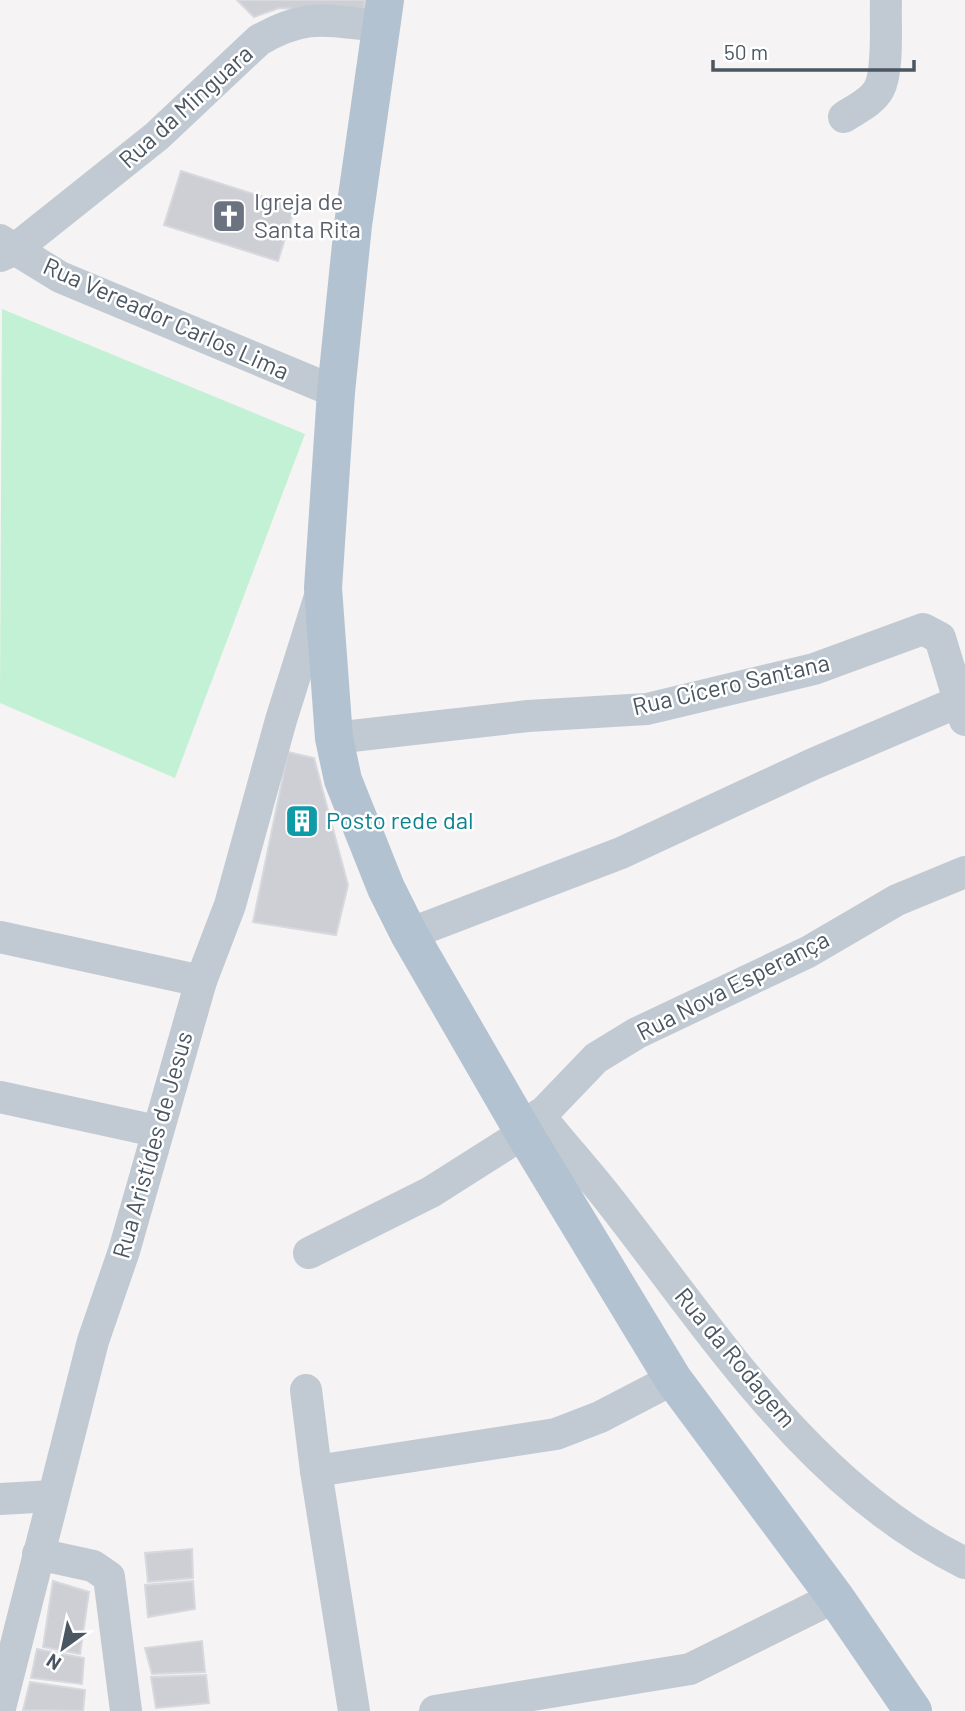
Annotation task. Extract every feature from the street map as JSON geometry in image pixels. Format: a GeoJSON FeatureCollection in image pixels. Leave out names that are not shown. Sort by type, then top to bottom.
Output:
{"type":"FeatureCollection","features":[{"type":"Feature","properties":{"kind":"main road"},"geometry":{"type":"LineString","coordinates":[[383,13],[336,392],[323,588],[334,738],[343,780],[386,888],[409,934],[531,1124],[673,1379],[835,1597],[913,1711]]}},
{"type":"Feature","properties":{"kind":"street"},"geometry":{"type":"LineString","coordinates":[[845,117],[870,100],[880,88],[886,0]]}},
{"type":"Feature","properties":{"kind":"street","name":"Rua da Minguara"},"geometry":{"type":"LineString","coordinates":[[5,249],[157,136],[259,40],[287,24],[310,19],[383,13]]}},
{"type":"Feature","properties":{"kind":"street","name":"Rua Vereador Carlos Lima"},"geometry":{"type":"LineString","coordinates":[[5,249],[60,277],[336,392]]}},
{"type":"Feature","properties":{"kind":"street","name":"Rua Aristídes de Jesus"},"geometry":{"type":"LineString","coordinates":[[0,1708],[93,1341],[124,1251],[156,1131],[201,981],[230,905],[281,720],[323,588]]}},
{"type":"Feature","properties":{"kind":"street","name":"Rua Cícero Santana"},"geometry":{"type":"LineString","coordinates":[[334,738],[528,716],[647,709],[814,669],[923,629],[940,638],[962,711]]}},
{"type":"Feature","properties":{"kind":"street"},"geometry":{"type":"LineString","coordinates":[[409,934],[621,853],[813,764],[962,711]]}},
{"type":"Feature","properties":{"kind":"street","name":"Rua Nova Esperança"},"geometry":{"type":"LineString","coordinates":[[309,1253],[431,1192],[531,1124],[596,1058],[637,1033],[808,952],[897,900],[965,872]]}},
{"type":"Feature","properties":{"kind":"street"},"geometry":{"type":"LineString","coordinates":[[0,937],[201,981]]}},
{"type":"Feature","properties":{"kind":"street"},"geometry":{"type":"LineString","coordinates":[[0,1097],[156,1131]]}},
{"type":"Feature","properties":{"kind":"street","name":"Rua da Rodagem"},"geometry":{"type":"LineString","coordinates":[[531,1124],[606,1196],[722,1349],[811,1448],[857,1492],[911,1531],[965,1563]]}},
{"type":"Feature","properties":{"kind":"street"},"geometry":{"type":"LineString","coordinates":[[316,1471],[556,1434],[600,1417],[673,1379]]}},
{"type":"Feature","properties":{"kind":"street"},"geometry":{"type":"LineString","coordinates":[[306,1390],[354,1711]]}},
{"type":"Feature","properties":{"kind":"street"},"geometry":{"type":"LineString","coordinates":[[0,1499],[53,1496]]}},
{"type":"Feature","properties":{"kind":"street"},"geometry":{"type":"LineString","coordinates":[[38,1554],[93,1566],[109,1577],[123,1696],[108,1711]]}},
{"type":"Feature","properties":{"kind":"street"},"geometry":{"type":"LineString","coordinates":[[435,1711],[690,1669],[835,1597]]}},
{"type":"Feature","properties":{"kind":"green space"},"geometry":{"type":"Polygon","coordinates":[[[2,309],[305,434],[175,778],[0,703],[2,309]]]}},
{"type":"Feature","properties":{"kind":"building"},"geometry":{"type":"Polygon","coordinates":[[[237,0],[365,0],[364,12],[279,8],[254,17],[237,0]]]}},
{"type":"Feature","properties":{"kind":"building","name":"Igreja de Santa Rita"},"geometry":{"type":"Polygon","coordinates":[[[181,171],[295,207],[278,261],[164,225],[181,171]]]}},
{"type":"Feature","properties":{"kind":"building","name":"Posto rede dal"},"geometry":{"type":"Polygon","coordinates":[[[288,752],[314,758],[348,885],[336,935],[253,922],[288,752]]]}},
{"type":"Feature","properties":{"kind":"building"},"geometry":{"type":"Polygon","coordinates":[[[192,1549],[193,1578],[148,1582],[145,1553],[192,1549]]]}},
{"type":"Feature","properties":{"kind":"building"},"geometry":{"type":"Polygon","coordinates":[[[53,1581],[89,1592],[80,1654],[43,1647],[53,1581]]]}},
{"type":"Feature","properties":{"kind":"building"},"geometry":{"type":"Polygon","coordinates":[[[193,1581],[195,1609],[148,1617],[145,1585],[193,1581]]]}},
{"type":"Feature","properties":{"kind":"building"},"geometry":{"type":"Polygon","coordinates":[[[202,1641],[205,1672],[152,1674],[145,1648],[202,1641]]]}},
{"type":"Feature","properties":{"kind":"building"},"geometry":{"type":"Polygon","coordinates":[[[37,1649],[84,1658],[82,1684],[31,1678],[37,1649]]]}},
{"type":"Feature","properties":{"kind":"building"},"geometry":{"type":"Polygon","coordinates":[[[206,1675],[209,1703],[156,1708],[151,1677],[206,1675]]]}},
{"type":"Feature","properties":{"kind":"building"},"geometry":{"type":"Polygon","coordinates":[[[30,1682],[85,1690],[83,1711],[23,1710],[30,1682]]]}},
{"type":"Feature","properties":{"kind":"place","name":"Igreja de Santa Rita"},"geometry":{"type":"Point","coordinates":[229,216]}},
{"type":"Feature","properties":{"kind":"place","name":"Posto rede dal"},"geometry":{"type":"Point","coordinates":[302,821]}}]}
